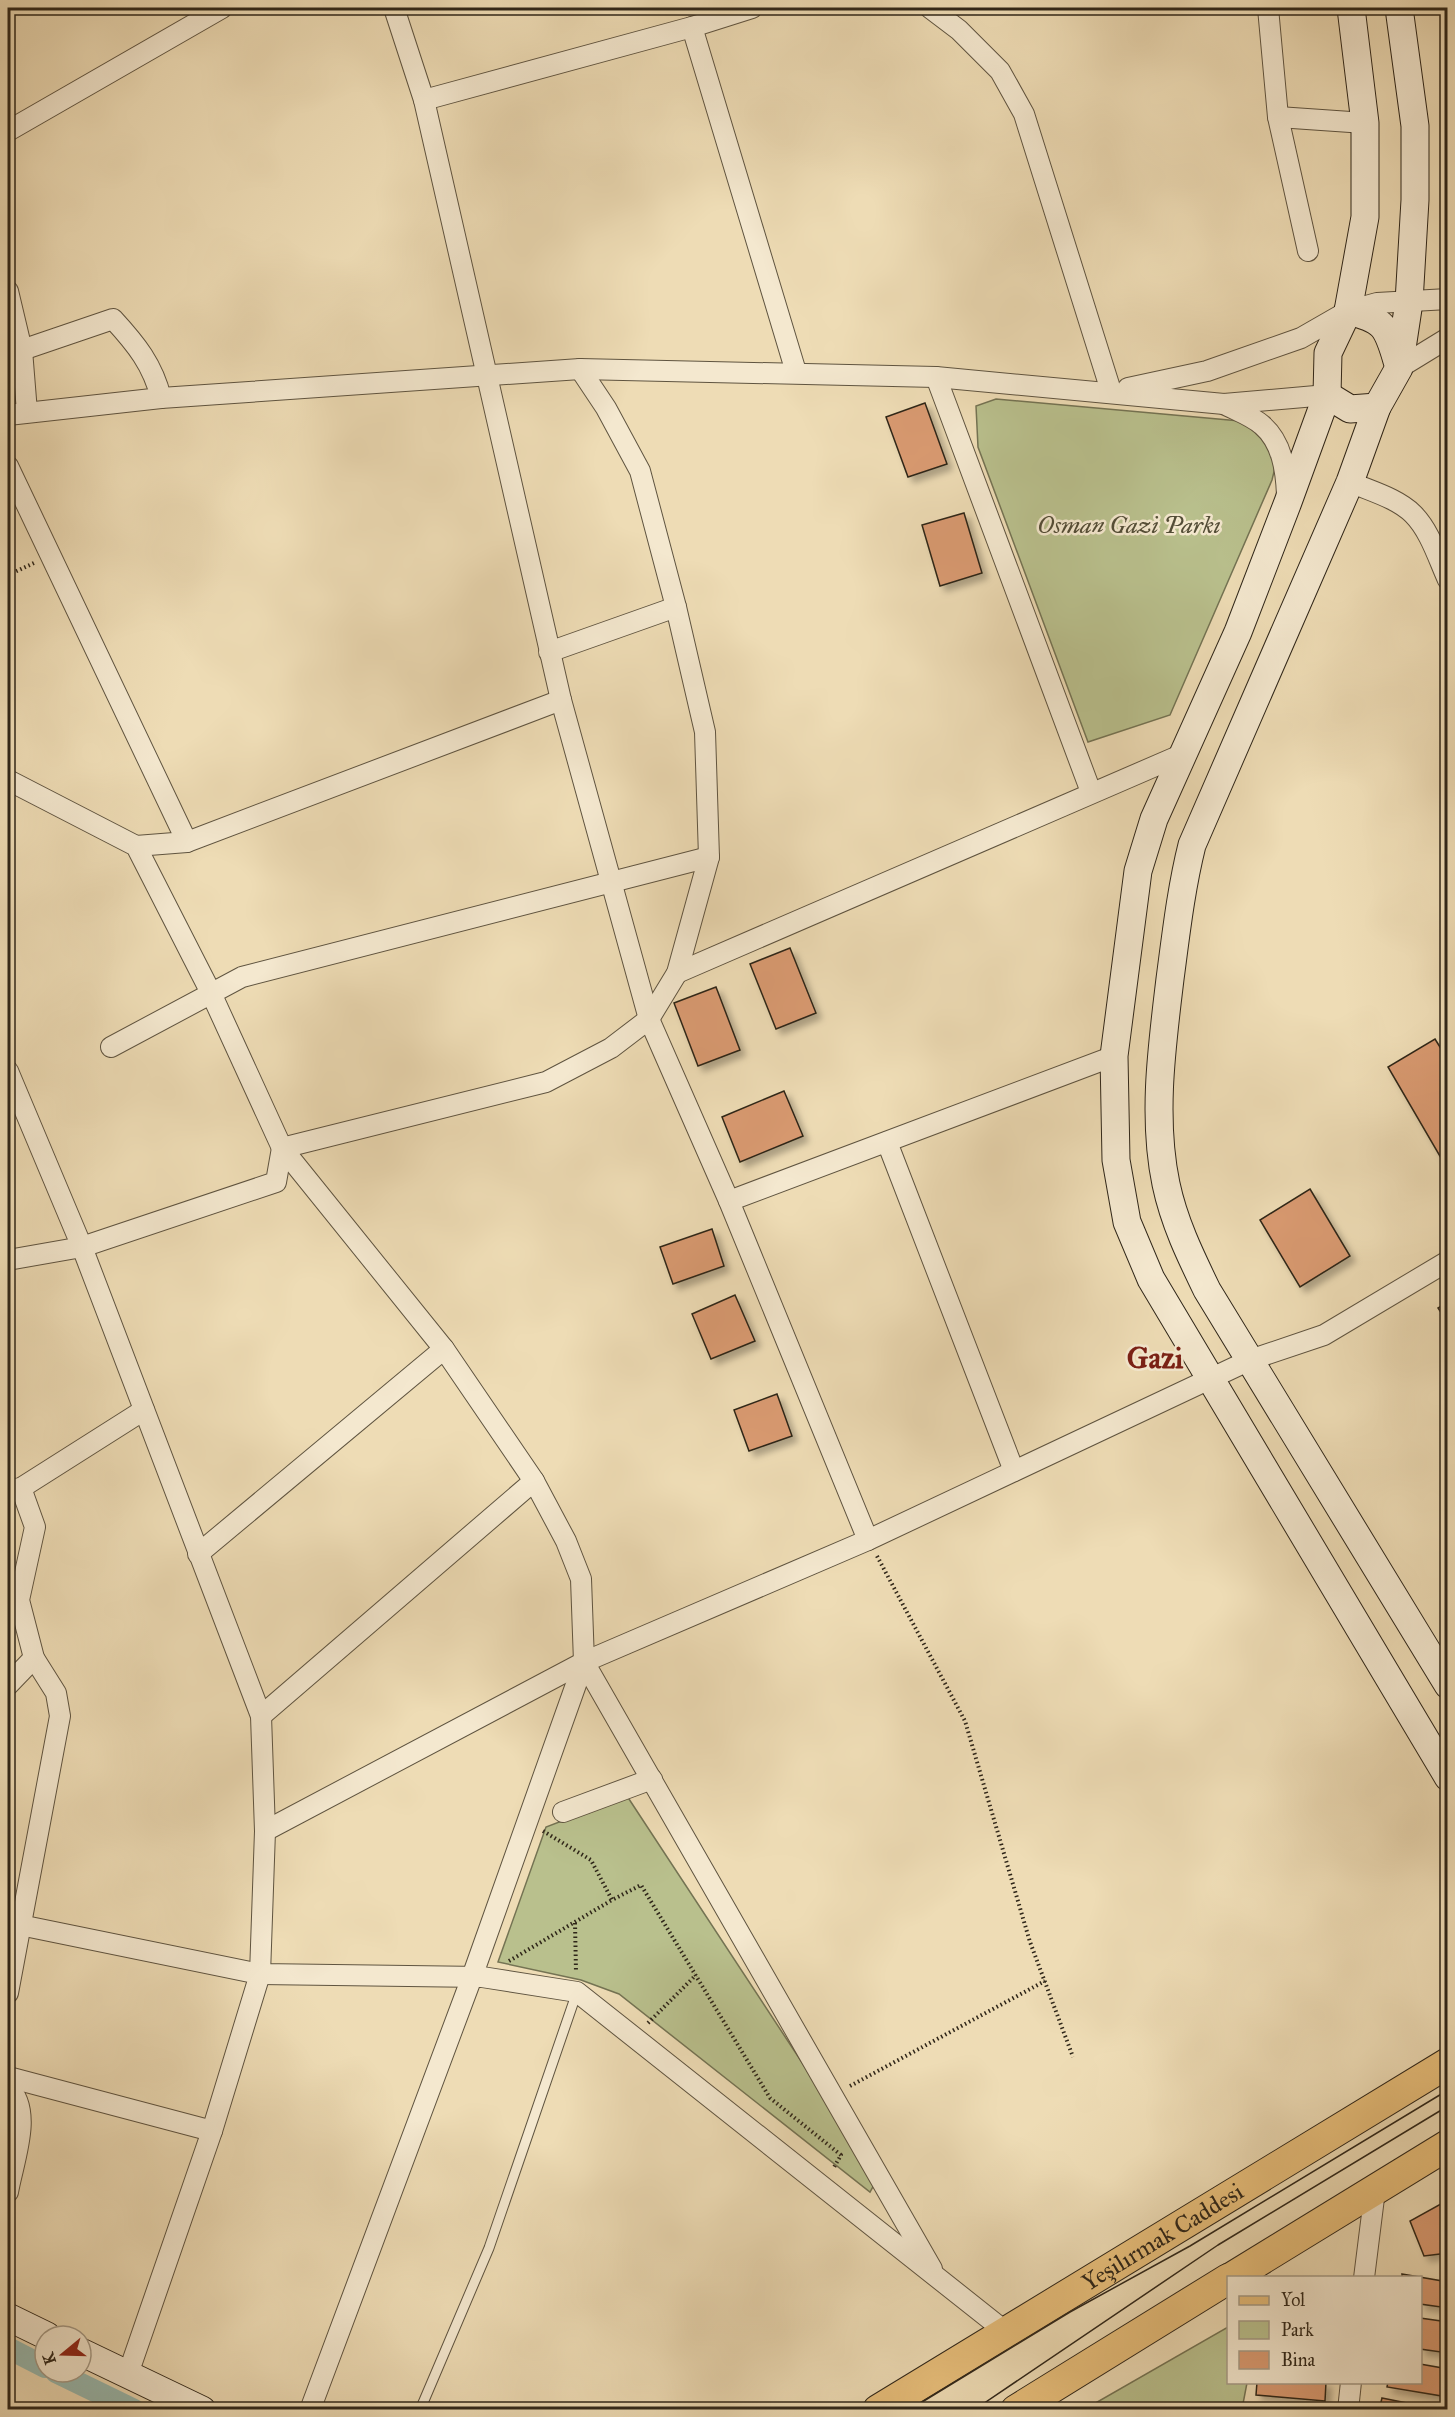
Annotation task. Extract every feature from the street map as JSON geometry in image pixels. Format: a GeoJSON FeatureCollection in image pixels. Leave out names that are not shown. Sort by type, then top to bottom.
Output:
{"type":"FeatureCollection","features":[{"type":"Feature","properties":{"kind":"main road"},"geometry":{"type":"LineString","coordinates":[[1351,8],[1365,123],[1365,217],[1348,311],[1328,353],[1327,395],[1288,502],[1238,632],[1154,819],[1138,871],[1114,1056],[1116,1160],[1127,1221],[1151,1279],[1448,1777]]}},
{"type":"Feature","properties":{"kind":"main road"},"geometry":{"type":"LineString","coordinates":[[1399,8],[1415,126],[1415,200],[1409,302],[1399,368],[1377,407],[1350,482],[1192,844],[1182,885],[1160,1062],[1166,1183],[1181,1236],[1207,1290],[1448,1685]]}},
{"type":"Feature","properties":{"kind":"main road"},"geometry":{"type":"LineString","coordinates":[[1348,311],[1372,317],[1388,330],[1399,368]]}},
{"type":"Feature","properties":{"kind":"main road"},"geometry":{"type":"LineString","coordinates":[[1327,395],[1350,409],[1377,407]]}},
{"type":"Feature","properties":{"kind":"main road","name":"Yeşilırmak Caddesi"},"geometry":{"type":"LineString","coordinates":[[878,2409],[1448,2063]]}},
{"type":"Feature","properties":{"kind":"main road"},"geometry":{"type":"LineString","coordinates":[[1233,2276],[1448,2145]]}},
{"type":"Feature","properties":{"kind":"main road"},"geometry":{"type":"LineString","coordinates":[[1016,2409],[1227,2280]]}},
{"type":"Feature","properties":{"kind":"main road"},"geometry":{"type":"LineString","coordinates":[[8,2317],[33,2329]]}},
{"type":"Feature","properties":{"kind":"main road"},"geometry":{"type":"LineString","coordinates":[[93,2358],[202,2409]]}},
{"type":"Feature","properties":{"kind":"main road"},"geometry":{"type":"LineString","coordinates":[[858,2409],[912,2389]]}},
{"type":"Feature","properties":{"kind":"street"},"geometry":{"type":"LineString","coordinates":[[8,131],[222,8]]}},
{"type":"Feature","properties":{"kind":"street"},"geometry":{"type":"LineString","coordinates":[[394,8],[424,100],[561,700],[649,1019],[729,1201],[868,1540]]}},
{"type":"Feature","properties":{"kind":"street"},"geometry":{"type":"LineString","coordinates":[[424,100],[692,27],[752,8]]}},
{"type":"Feature","properties":{"kind":"street"},"geometry":{"type":"LineString","coordinates":[[930,8],[959,30],[1000,72],[1024,114],[1111,392]]}},
{"type":"Feature","properties":{"kind":"street"},"geometry":{"type":"LineString","coordinates":[[1268,8],[1278,117],[1308,251]]}},
{"type":"Feature","properties":{"kind":"street"},"geometry":{"type":"LineString","coordinates":[[692,27],[796,372]]}},
{"type":"Feature","properties":{"kind":"street"},"geometry":{"type":"LineString","coordinates":[[1278,117],[1365,123]]}},
{"type":"Feature","properties":{"kind":"street"},"geometry":{"type":"LineString","coordinates":[[8,291],[22,350],[27,412]]}},
{"type":"Feature","properties":{"kind":"street"},"geometry":{"type":"LineString","coordinates":[[1111,392],[1216,368],[1301,338],[1348,311],[1377,303],[1448,299]]}},
{"type":"Feature","properties":{"kind":"street"},"geometry":{"type":"LineString","coordinates":[[22,350],[113,319],[142,350],[158,384],[161,398]]}},
{"type":"Feature","properties":{"kind":"street"},"geometry":{"type":"LineString","coordinates":[[1399,368],[1448,338]]}},
{"type":"Feature","properties":{"kind":"street"},"geometry":{"type":"LineString","coordinates":[[282,1148],[546,1082],[611,1048],[649,1019],[677,973],[709,857],[705,732],[676,607],[640,471],[606,408],[580,369]]}},
{"type":"Feature","properties":{"kind":"street"},"geometry":{"type":"LineString","coordinates":[[8,415],[161,398],[580,369],[936,376],[1224,404],[1327,395]]}},
{"type":"Feature","properties":{"kind":"street"},"geometry":{"type":"LineString","coordinates":[[936,376],[1091,792]]}},
{"type":"Feature","properties":{"kind":"street"},"geometry":{"type":"LineString","coordinates":[[1224,404],[1262,424],[1276,444],[1286,470],[1288,502]]}},
{"type":"Feature","properties":{"kind":"street"},"geometry":{"type":"LineString","coordinates":[[8,466],[187,842]]}},
{"type":"Feature","properties":{"kind":"street"},"geometry":{"type":"LineString","coordinates":[[1350,482],[1412,512],[1423,526],[1448,580]]}},
{"type":"Feature","properties":{"kind":"street"},"geometry":{"type":"LineString","coordinates":[[549,652],[676,607]]}},
{"type":"Feature","properties":{"kind":"street"},"geometry":{"type":"LineString","coordinates":[[8,780],[136,846],[187,842],[561,700]]}},
{"type":"Feature","properties":{"kind":"street"},"geometry":{"type":"LineString","coordinates":[[677,973],[1183,754]]}},
{"type":"Feature","properties":{"kind":"street"},"geometry":{"type":"LineString","coordinates":[[136,846],[211,993],[282,1148],[444,1348],[534,1480],[566,1541],[581,1579],[584,1662],[527,1821],[477,1977],[310,2409]]}},
{"type":"Feature","properties":{"kind":"street"},"geometry":{"type":"LineString","coordinates":[[111,1047],[242,977],[709,857]]}},
{"type":"Feature","properties":{"kind":"street"},"geometry":{"type":"LineString","coordinates":[[729,1201],[1114,1056]]}},
{"type":"Feature","properties":{"kind":"street"},"geometry":{"type":"LineString","coordinates":[[8,1071],[81,1247],[261,1716],[265,1831],[260,1974],[212,2131],[128,2374]]}},
{"type":"Feature","properties":{"kind":"street"},"geometry":{"type":"LineString","coordinates":[[887,1142],[1014,1471]]}},
{"type":"Feature","properties":{"kind":"street"},"geometry":{"type":"LineString","coordinates":[[8,1260],[81,1247],[276,1182],[282,1148]]}},
{"type":"Feature","properties":{"kind":"street"},"geometry":{"type":"LineString","coordinates":[[265,1831],[584,1662],[868,1540],[1209,1378],[1250,1360],[1324,1335],[1448,1261]]}},
{"type":"Feature","properties":{"kind":"street"},"geometry":{"type":"LineString","coordinates":[[198,1554],[444,1348]]}},
{"type":"Feature","properties":{"kind":"street"},"geometry":{"type":"LineString","coordinates":[[8,1993],[60,1716],[56,1693],[34,1658],[19,1600],[35,1527],[14,1489],[144,1410]]}},
{"type":"Feature","properties":{"kind":"street"},"geometry":{"type":"LineString","coordinates":[[261,1716],[534,1480]]}},
{"type":"Feature","properties":{"kind":"street"},"geometry":{"type":"LineString","coordinates":[[8,1685],[34,1658]]}},
{"type":"Feature","properties":{"kind":"street"},"geometry":{"type":"LineString","coordinates":[[584,1662],[937,2278]]}},
{"type":"Feature","properties":{"kind":"street"},"geometry":{"type":"LineString","coordinates":[[562,1812],[652,1779]]}},
{"type":"Feature","properties":{"kind":"street"},"geometry":{"type":"LineString","coordinates":[[20,1925],[260,1974],[477,1977],[577,1992],[1006,2332]]}},
{"type":"Feature","properties":{"kind":"street"},"geometry":{"type":"LineString","coordinates":[[8,2078],[212,2131]]}},
{"type":"Feature","properties":{"kind":"street"},"geometry":{"type":"LineString","coordinates":[[8,2087],[15,2094],[21,2120],[8,2192]]}},
{"type":"Feature","properties":{"kind":"street"},"geometry":{"type":"LineString","coordinates":[[1364,2276],[1375,2190]]}},
{"type":"Feature","properties":{"kind":"street"},"geometry":{"type":"LineString","coordinates":[[1348,2409],[1351,2384]]}},
{"type":"Feature","properties":{"kind":"lane"},"geometry":{"type":"LineString","coordinates":[[420,2409],[489,2248],[577,1992]]}},
{"type":"Feature","properties":{"kind":"path"},"geometry":{"type":"LineString","coordinates":[[8,575],[51,556]]}},
{"type":"Feature","properties":{"kind":"path"},"geometry":{"type":"LineString","coordinates":[[868,1540],[965,1721],[1030,1942],[1073,2056]]}},
{"type":"Feature","properties":{"kind":"path"},"geometry":{"type":"LineString","coordinates":[[527,1821],[591,1860],[612,1900]]}},
{"type":"Feature","properties":{"kind":"path"},"geometry":{"type":"LineString","coordinates":[[477,1977],[641,1885],[770,2098],[841,2155],[822,2187]]}},
{"type":"Feature","properties":{"kind":"path"},"geometry":{"type":"LineString","coordinates":[[575,1922],[577,1992]]}},
{"type":"Feature","properties":{"kind":"path"},"geometry":{"type":"LineString","coordinates":[[633,2037],[696,1976]]}},
{"type":"Feature","properties":{"kind":"path"},"geometry":{"type":"LineString","coordinates":[[833,2095],[1045,1981]]}},
{"type":"Feature","properties":{"kind":"green space","name":"Osman Gazi Parkı"},"geometry":{"type":"Polygon","coordinates":[[[996,399],[1240,421],[1257,432],[1270,445],[1275,460],[1272,480],[1170,715],[1088,742],[978,447],[976,406],[996,399]]]}},
{"type":"Feature","properties":{"kind":"green space"},"geometry":{"type":"Polygon","coordinates":[[[627,1796],[822,2093],[880,2174],[870,2192],[619,1994],[581,1980],[498,1962],[546,1827],[627,1796]]]}},
{"type":"Feature","properties":{"kind":"green space"},"geometry":{"type":"Polygon","coordinates":[[[1227,2328],[1227,2384],[1247,2384],[1242,2409],[1085,2409],[1227,2328]]]}},
{"type":"Feature","properties":{"kind":"building"},"geometry":{"type":"Polygon","coordinates":[[[925,403],[947,464],[908,477],[886,417],[925,403]]]}},
{"type":"Feature","properties":{"kind":"building"},"geometry":{"type":"Polygon","coordinates":[[[964,513],[982,573],[940,586],[922,525],[964,513]]]}},
{"type":"Feature","properties":{"kind":"building"},"geometry":{"type":"Polygon","coordinates":[[[790,948],[816,1013],[776,1029],[750,964],[790,948]]]}},
{"type":"Feature","properties":{"kind":"building"},"geometry":{"type":"Polygon","coordinates":[[[716,987],[740,1050],[698,1066],[674,1003],[716,987]]]}},
{"type":"Feature","properties":{"kind":"building"},"geometry":{"type":"Polygon","coordinates":[[[1435,1039],[1448,1060],[1448,1170],[1388,1067],[1435,1039]]]}},
{"type":"Feature","properties":{"kind":"building"},"geometry":{"type":"Polygon","coordinates":[[[784,1091],[803,1136],[740,1162],[722,1117],[784,1091]]]}},
{"type":"Feature","properties":{"kind":"building"},"geometry":{"type":"Polygon","coordinates":[[[1310,1189],[1350,1256],[1300,1287],[1260,1220],[1310,1189]]]}},
{"type":"Feature","properties":{"kind":"building"},"geometry":{"type":"Polygon","coordinates":[[[712,1229],[724,1266],[673,1284],[660,1247],[712,1229]]]}},
{"type":"Feature","properties":{"kind":"building"},"geometry":{"type":"Polygon","coordinates":[[[735,1295],[755,1341],[711,1359],[692,1314],[735,1295]]]}},
{"type":"Feature","properties":{"kind":"building"},"geometry":{"type":"Polygon","coordinates":[[[1448,1302],[1448,1323],[1438,1308],[1448,1302]]]}},
{"type":"Feature","properties":{"kind":"building"},"geometry":{"type":"Polygon","coordinates":[[[777,1394],[792,1436],[749,1451],[734,1410],[777,1394]]]}},
{"type":"Feature","properties":{"kind":"building"},"geometry":{"type":"Polygon","coordinates":[[[1448,2200],[1448,2253],[1424,2256],[1410,2221],[1448,2200]]]}},
{"type":"Feature","properties":{"kind":"building"},"geometry":{"type":"Polygon","coordinates":[[[1422,2277],[1448,2282],[1448,2308],[1422,2304],[1422,2277]]]}},
{"type":"Feature","properties":{"kind":"building"},"geometry":{"type":"Polygon","coordinates":[[[1422,2318],[1448,2322],[1448,2353],[1422,2349],[1422,2318]]]}},
{"type":"Feature","properties":{"kind":"building"},"geometry":{"type":"Polygon","coordinates":[[[1422,2364],[1448,2369],[1448,2397],[1387,2387],[1388,2384],[1422,2384],[1422,2364]]]}},
{"type":"Feature","properties":{"kind":"building"},"geometry":{"type":"Polygon","coordinates":[[[1257,2384],[1326,2384],[1325,2401],[1256,2395],[1257,2384]]]}},
{"type":"Feature","properties":{"kind":"building"},"geometry":{"type":"Polygon","coordinates":[[[1382,2398],[1442,2410],[1379,2410],[1382,2398]]]}},
{"type":"Feature","properties":{"kind":"waterway"},"geometry":{"type":"LineString","coordinates":[[8,2348],[33,2361]]}},
{"type":"Feature","properties":{"kind":"waterway"},"geometry":{"type":"LineString","coordinates":[[81,2384],[134,2410]]}},
{"type":"Feature","properties":{"kind":"tram line"},"geometry":{"type":"LineString","coordinates":[[909,2410],[1070,2312],[1190,2246],[1448,2090]]}},
{"type":"Feature","properties":{"kind":"tram line"},"geometry":{"type":"LineString","coordinates":[[974,2410],[1218,2245],[1448,2106]]}},
{"type":"Feature","properties":{"kind":"district","name":"Gazi"},"geometry":{"type":"Point","coordinates":[1155,1358]}}]}
